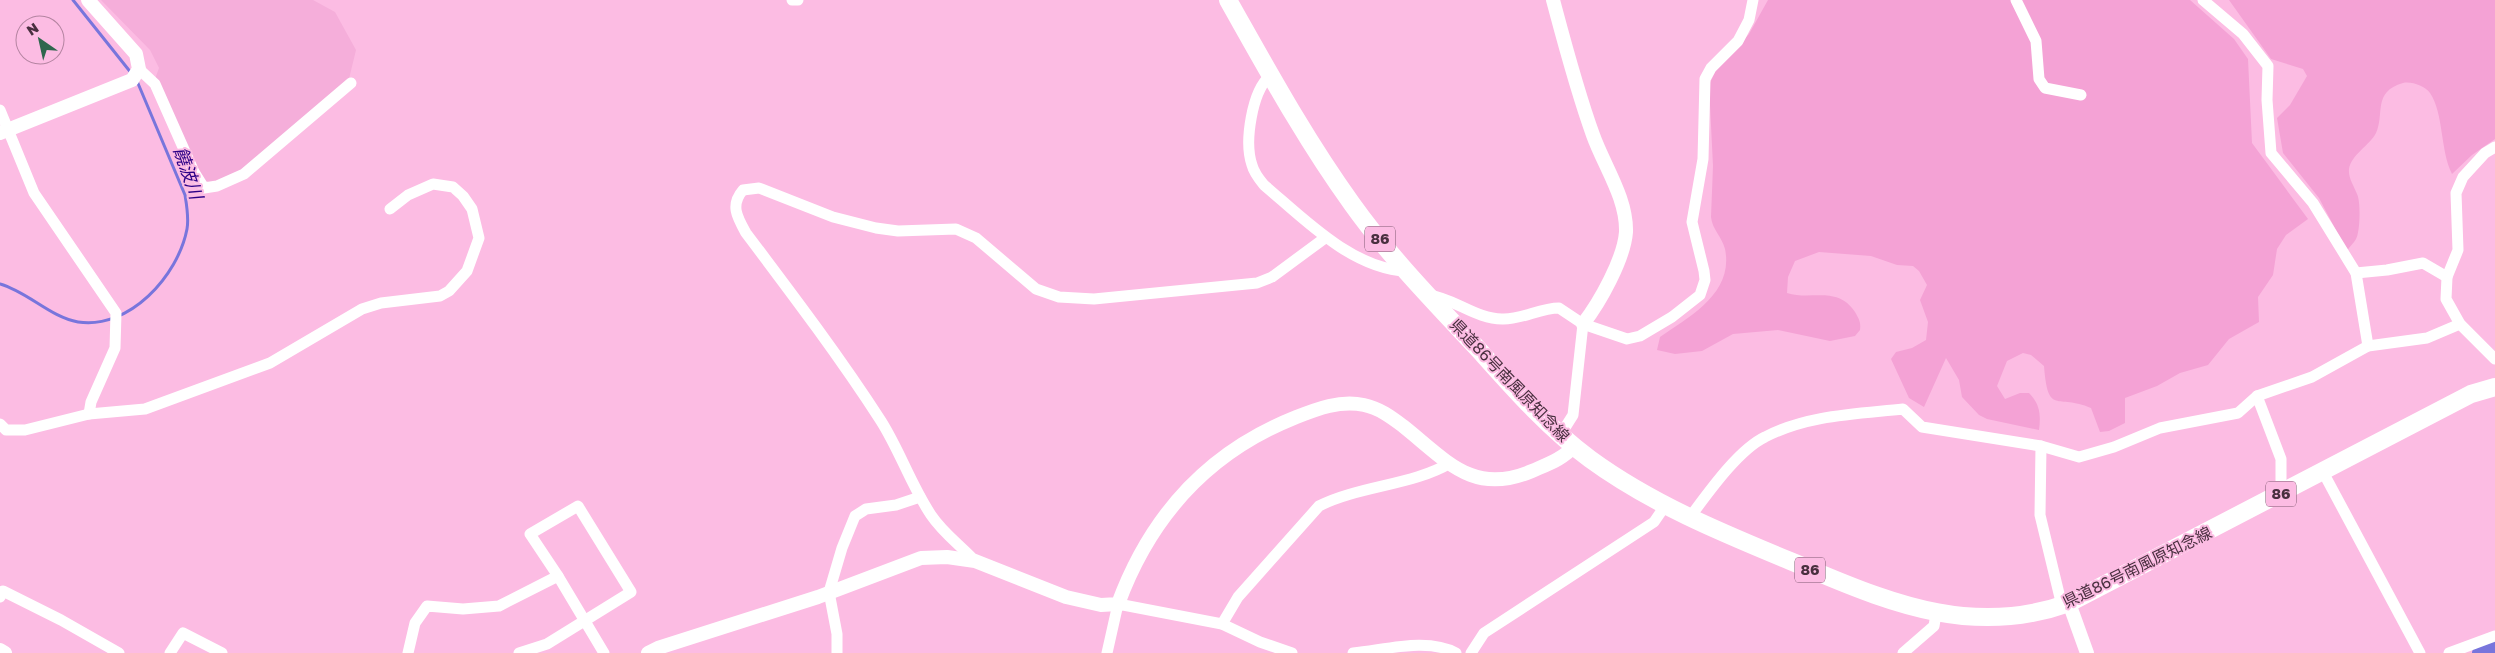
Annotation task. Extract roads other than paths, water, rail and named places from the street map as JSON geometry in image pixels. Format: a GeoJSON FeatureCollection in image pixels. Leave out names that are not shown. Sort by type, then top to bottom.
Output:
{"type":"FeatureCollection","features":[{"type":"Feature","properties":{"kind":"main road","name":"県道86号南風原知念線"},"geometry":{"type":"LineString","coordinates":[[1228,0],[1270,76],[1317,153],[1353,206],[1406,272],[1511,385],[1561,434],[1574,446],[1614,475],[1665,506],[1872,595],[1936,614],[2000,617],[2066,605],[2471,394],[2495,387]]}},
{"type":"Feature","properties":{"kind":"street"},"geometry":{"type":"LineString","coordinates":[[88,0],[136,54],[139,69],[155,84],[194,172],[204,188],[217,186],[244,174],[351,83]]}},
{"type":"Feature","properties":{"kind":"street"},"geometry":{"type":"LineString","coordinates":[[792,0],[798,0]]}},
{"type":"Feature","properties":{"kind":"street"},"geometry":{"type":"LineString","coordinates":[[1553,0],[1574,79],[1594,137],[1617,191],[1625,219],[1624,247],[1596,305],[1583,324],[1573,415],[1561,434]]}},
{"type":"Feature","properties":{"kind":"street"},"geometry":{"type":"LineString","coordinates":[[1428,295],[1448,299],[1486,317],[1503,319],[1559,308],[1583,324],[1627,339],[1640,336],[1672,316],[1700,295],[1705,280],[1692,222],[1703,158],[1705,79],[1711,68],[1738,41],[1749,20],[1753,0]]}},
{"type":"Feature","properties":{"kind":"street"},"geometry":{"type":"LineString","coordinates":[[2016,0],[2036,41],[2039,80],[2045,88],[2082,95]]}},
{"type":"Feature","properties":{"kind":"street"},"geometry":{"type":"LineString","coordinates":[[2204,0],[2243,34],[2268,66],[2266,100],[2271,153],[2313,203],[2356,274],[2368,346]]}},
{"type":"Feature","properties":{"kind":"street"},"geometry":{"type":"LineString","coordinates":[[4,131],[124,85],[132,80],[139,69]]}},
{"type":"Feature","properties":{"kind":"street"},"geometry":{"type":"LineString","coordinates":[[1270,76],[1262,84],[1250,122],[1251,163],[1264,185],[1325,238],[1381,267],[1406,272]]}},
{"type":"Feature","properties":{"kind":"street"},"geometry":{"type":"LineString","coordinates":[[0,110],[4,131],[34,193],[116,313],[115,348],[91,402],[88,414]]}},
{"type":"Feature","properties":{"kind":"street"},"geometry":{"type":"LineString","coordinates":[[2495,147],[2485,153],[2463,177],[2456,193],[2458,250],[2447,277],[2446,299],[2460,324],[2495,359]]}},
{"type":"Feature","properties":{"kind":"street"},"geometry":{"type":"LineString","coordinates":[[0,424],[6,430],[25,430],[88,414],[145,409],[270,363],[362,309],[381,303],[440,296],[449,291],[467,271],[480,238],[472,209],[464,196],[453,187],[433,184],[408,195],[390,209]]}},
{"type":"Feature","properties":{"kind":"street"},"geometry":{"type":"LineString","coordinates":[[974,562],[962,546],[943,531],[920,497],[882,424],[853,379],[746,232],[734,208],[735,202],[743,190],[759,188],[833,216],[876,228],[898,230],[956,229],[976,238],[1036,289],[1066,298],[1110,298],[1257,283],[1272,277],[1325,238]]}},
{"type":"Feature","properties":{"kind":"street"},"geometry":{"type":"LineString","coordinates":[[2356,274],[2423,263],[2447,277]]}},
{"type":"Feature","properties":{"kind":"street"},"geometry":{"type":"LineString","coordinates":[[1690,517],[1729,466],[1764,437],[1814,419],[1902,409],[1922,427],[2041,446],[2079,457],[2114,447],[2160,428],[2238,413],[2257,396],[2312,377],[2368,346],[2427,338],[2460,324]]}},
{"type":"Feature","properties":{"kind":"street"},"geometry":{"type":"LineString","coordinates":[[2257,396],[2281,459],[2280,494]]}},
{"type":"Feature","properties":{"kind":"street"},"geometry":{"type":"LineString","coordinates":[[1107,653],[1118,604],[1131,570],[1145,543],[1174,503],[1233,449],[1276,426],[1338,403],[1365,405],[1393,418],[1450,462],[1476,478],[1505,480],[1555,461],[1568,454],[1574,446]]}},
{"type":"Feature","properties":{"kind":"street"},"geometry":{"type":"LineString","coordinates":[[2041,446],[2040,515],[2066,605],[2087,653]]}},
{"type":"Feature","properties":{"kind":"street"},"geometry":{"type":"LineString","coordinates":[[1222,624],[1226,614],[1244,590],[1320,506],[1332,499],[1400,481],[1450,462]]}},
{"type":"Feature","properties":{"kind":"street"},"geometry":{"type":"LineString","coordinates":[[2323,472],[2420,653]]}},
{"type":"Feature","properties":{"kind":"street"},"geometry":{"type":"LineString","coordinates":[[837,653],[837,634],[829,592],[842,548],[855,516],[866,509],[896,506],[920,497]]}},
{"type":"Feature","properties":{"kind":"street"},"geometry":{"type":"LineString","coordinates":[[519,653],[547,644],[585,621],[630,592],[578,506],[530,534],[558,576],[585,621],[604,653]]}},
{"type":"Feature","properties":{"kind":"street"},"geometry":{"type":"LineString","coordinates":[[1471,653],[1484,633],[1654,522],[1665,506]]}},
{"type":"Feature","properties":{"kind":"street"},"geometry":{"type":"LineString","coordinates":[[648,653],[658,648],[829,592],[921,558],[947,557],[974,562],[1066,597],[1101,605],[1118,604],[1222,624],[1260,642],[1292,653]]}},
{"type":"Feature","properties":{"kind":"street"},"geometry":{"type":"LineString","coordinates":[[411,652],[415,623],[427,606],[463,609],[499,606],[558,576]]}},
{"type":"Feature","properties":{"kind":"street"},"geometry":{"type":"LineString","coordinates":[[0,597],[3,591],[61,620],[99,648],[119,653]]}},
{"type":"Feature","properties":{"kind":"street"},"geometry":{"type":"LineString","coordinates":[[1903,653],[1934,626],[1936,614]]}},
{"type":"Feature","properties":{"kind":"street"},"geometry":{"type":"LineString","coordinates":[[170,653],[183,634],[222,653]]}},
{"type":"Feature","properties":{"kind":"street"},"geometry":{"type":"LineString","coordinates":[[2449,653],[2495,636]]}},
{"type":"Feature","properties":{"kind":"street"},"geometry":{"type":"LineString","coordinates":[[1353,653],[1430,645],[1448,648],[1456,653]]}},
{"type":"Feature","properties":{"kind":"street"},"geometry":{"type":"LineString","coordinates":[[0,650],[5,653]]}},
{"type":"Feature","properties":{"kind":"waterway","name":"饒波川"},"geometry":{"type":"LineString","coordinates":[[73,0],[132,74]]}},
{"type":"Feature","properties":{"kind":"waterway","name":"饒波川"},"geometry":{"type":"LineString","coordinates":[[0,284],[68,319],[78,322],[97,322],[115,317],[133,308],[162,281],[182,247],[188,217],[185,195],[137,81]]}},
{"type":"Feature","properties":{"kind":"waterway"},"geometry":{"type":"LineString","coordinates":[[2481,653],[2495,648]]}}]}
